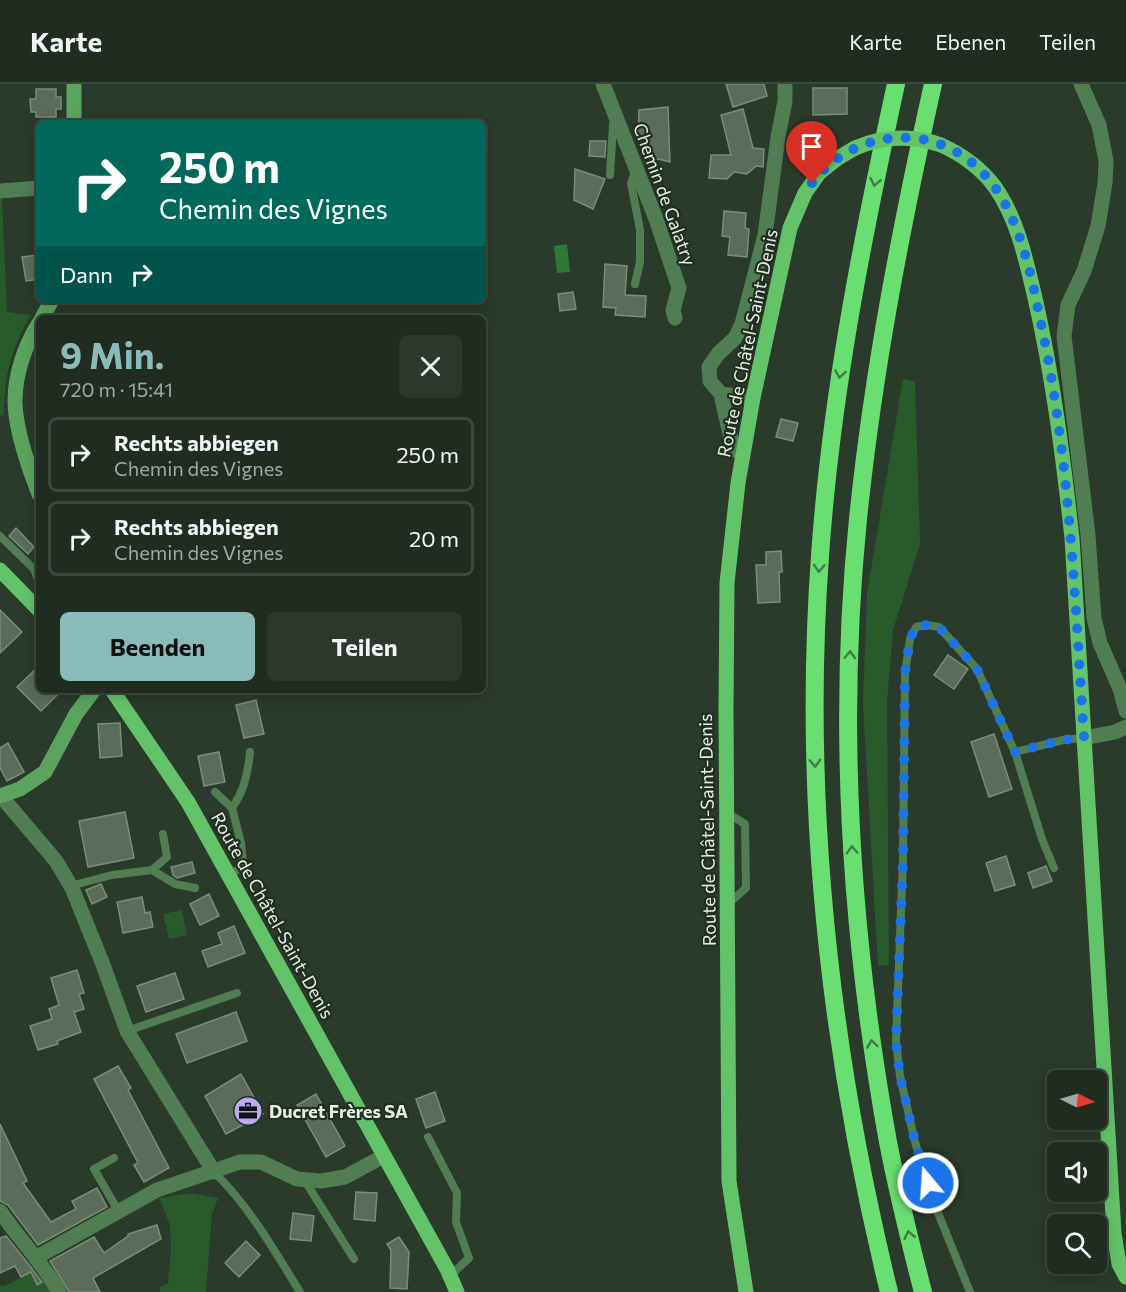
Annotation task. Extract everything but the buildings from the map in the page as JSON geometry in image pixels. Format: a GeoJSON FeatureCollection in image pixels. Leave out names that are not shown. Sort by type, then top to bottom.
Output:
{"type":"FeatureCollection","features":[{"type":"Feature","properties":{"kind":"highway"},"geometry":{"type":"LineString","coordinates":[[889,1292],[849,1105],[832,992],[819,859],[814,681],[820,549],[836,403],[852,297],[896,84]]}},
{"type":"Feature","properties":{"kind":"highway"},"geometry":{"type":"LineString","coordinates":[[922,1292],[889,1146],[871,1039],[861,958],[850,811],[849,682],[858,521],[872,404],[891,285],[933,84]]}},
{"type":"Feature","properties":{"kind":"main road","name":"Route de Châtel-Saint-Denis"},"geometry":{"type":"LineString","coordinates":[[746,1292],[729,1181],[727,583],[738,483],[780,267],[798,208],[820,172],[838,158],[855,148],[877,140],[903,138],[942,145],[976,165],[995,187],[1011,217],[1028,268],[1049,362],[1072,537],[1110,1187],[1119,1264],[1126,1277]]}},
{"type":"Feature","properties":{"kind":"main road"},"geometry":{"type":"LineString","coordinates":[[0,570],[36,607]]}},
{"type":"Feature","properties":{"kind":"main road","name":"Route de Châtel-Saint-Denis"},"geometry":{"type":"LineString","coordinates":[[114,693],[188,802],[457,1292]]}},
{"type":"Feature","properties":{"kind":"street"},"geometry":{"type":"LineString","coordinates":[[74,84],[74,120]]}},
{"type":"Feature","properties":{"kind":"street","name":"Chemin de Galatry"},"geometry":{"type":"LineString","coordinates":[[603,84],[656,219],[679,288],[673,310],[675,318]]}},
{"type":"Feature","properties":{"kind":"street"},"geometry":{"type":"LineString","coordinates":[[743,455],[733,448],[721,394],[710,381],[709,367],[717,354],[735,338],[742,324],[765,235],[785,101],[785,84]]}},
{"type":"Feature","properties":{"kind":"street"},"geometry":{"type":"LineString","coordinates":[[1080,84],[1099,125],[1105,151],[1106,171],[1103,201],[1092,249],[1065,316],[1064,348],[1078,446],[1094,618],[1100,643],[1120,688],[1126,711]]}},
{"type":"Feature","properties":{"kind":"street"},"geometry":{"type":"LineString","coordinates":[[0,191],[36,188]]}},
{"type":"Feature","properties":{"kind":"street"},"geometry":{"type":"LineString","coordinates":[[36,327],[19,369],[15,402],[22,443],[36,485]]}},
{"type":"Feature","properties":{"kind":"street"},"geometry":{"type":"LineString","coordinates":[[721,394],[753,399]]}},
{"type":"Feature","properties":{"kind":"street"},"geometry":{"type":"LineString","coordinates":[[91,693],[76,714],[45,772],[20,789],[1,796],[56,861],[72,888],[127,1031],[214,1172]]}},
{"type":"Feature","properties":{"kind":"street"},"geometry":{"type":"LineString","coordinates":[[1084,738],[1115,732],[1126,727]]}},
{"type":"Feature","properties":{"kind":"street"},"geometry":{"type":"LineString","coordinates":[[37,1257],[157,1190],[240,1162],[261,1162],[305,1181],[321,1181],[345,1177],[384,1156]]}},
{"type":"Feature","properties":{"kind":"street"},"geometry":{"type":"LineString","coordinates":[[0,1211],[20,1240],[48,1272],[59,1292]]}},
{"type":"Feature","properties":{"kind":"lane"},"geometry":{"type":"LineString","coordinates":[[610,175],[613,125],[616,117]]}},
{"type":"Feature","properties":{"kind":"lane"},"geometry":{"type":"LineString","coordinates":[[635,284],[640,262],[640,230],[632,183],[636,169]]}},
{"type":"Feature","properties":{"kind":"lane"},"geometry":{"type":"LineString","coordinates":[[0,536],[34,568],[36,574]]}},
{"type":"Feature","properties":{"kind":"lane"},"geometry":{"type":"LineString","coordinates":[[970,1292],[934,1203],[915,1142],[900,1076],[896,1041],[903,860],[905,673],[910,639],[916,627],[927,625],[939,627],[977,669],[1015,752],[1042,839],[1054,867]]}},
{"type":"Feature","properties":{"kind":"lane"},"geometry":{"type":"LineString","coordinates":[[1015,752],[1063,740],[1084,738]]}},
{"type":"Feature","properties":{"kind":"lane"},"geometry":{"type":"LineString","coordinates":[[232,808],[241,794],[249,770],[250,752]]}},
{"type":"Feature","properties":{"kind":"lane"},"geometry":{"type":"LineString","coordinates":[[215,792],[232,808],[241,843],[243,864],[230,878]]}},
{"type":"Feature","properties":{"kind":"lane"},"geometry":{"type":"LineString","coordinates":[[72,888],[78,884],[112,875],[152,870],[167,857],[163,834]]}},
{"type":"Feature","properties":{"kind":"lane"},"geometry":{"type":"LineString","coordinates":[[152,870],[175,884],[195,888]]}},
{"type":"Feature","properties":{"kind":"lane"},"geometry":{"type":"LineString","coordinates":[[127,1031],[237,993]]}},
{"type":"Feature","properties":{"kind":"lane"},"geometry":{"type":"LineString","coordinates":[[428,1137],[457,1193],[456,1221],[469,1258],[450,1276]]}},
{"type":"Feature","properties":{"kind":"lane"},"geometry":{"type":"LineString","coordinates":[[114,1158],[94,1169],[119,1212]]}},
{"type":"Feature","properties":{"kind":"lane"},"geometry":{"type":"LineString","coordinates":[[214,1172],[233,1190],[300,1292]]}},
{"type":"Feature","properties":{"kind":"lane"},"geometry":{"type":"LineString","coordinates":[[305,1181],[354,1259]]}},
{"type":"Feature","properties":{"kind":"shaded area"},"geometry":{"type":"Polygon","coordinates":[[[0,198],[2,198],[7,312],[31,315],[18,339],[10,363],[5,388],[4,415],[0,416],[0,198]]]}},
{"type":"Feature","properties":{"kind":"shaded area"},"geometry":{"type":"Polygon","coordinates":[[[567,244],[570,272],[557,273],[554,246],[567,244]]]}},
{"type":"Feature","properties":{"kind":"shaded area"},"geometry":{"type":"Polygon","coordinates":[[[903,379],[915,381],[920,544],[893,630],[887,702],[889,965],[878,966],[863,704],[867,593],[903,379]]]}},
{"type":"Feature","properties":{"kind":"shaded area"},"geometry":{"type":"Polygon","coordinates":[[[182,910],[187,935],[169,939],[163,914],[182,910]]]}},
{"type":"Feature","properties":{"kind":"shaded area"},"geometry":{"type":"Polygon","coordinates":[[[190,1193],[218,1198],[212,1214],[206,1292],[160,1292],[159,1287],[168,1284],[171,1250],[170,1225],[159,1198],[190,1193]]]}},
{"type":"Feature","properties":{"kind":"shaded area"},"geometry":{"type":"Polygon","coordinates":[[[31,1273],[36,1285],[49,1279],[55,1292],[0,1292],[0,1284],[2,1287],[31,1273]]]}},
{"type":"Feature","properties":{"kind":"place","name":"Ducret Frères SA"},"geometry":{"type":"Point","coordinates":[248,1111]}},
{"type":"Feature","properties":{"kind":"route"},"geometry":{"type":"LineString","coordinates":[[812,183],[820,172],[847,152],[877,140],[890,138],[913,138],[933,142],[964,157],[986,176],[1004,201],[1017,231],[1028,268],[1049,362],[1066,480],[1072,537],[1084,738],[1063,740],[1015,752],[977,669],[939,627],[927,625],[916,627],[910,639],[905,673],[903,721],[903,860],[896,1041],[900,1076],[915,1142],[928,1183]]}}]}
